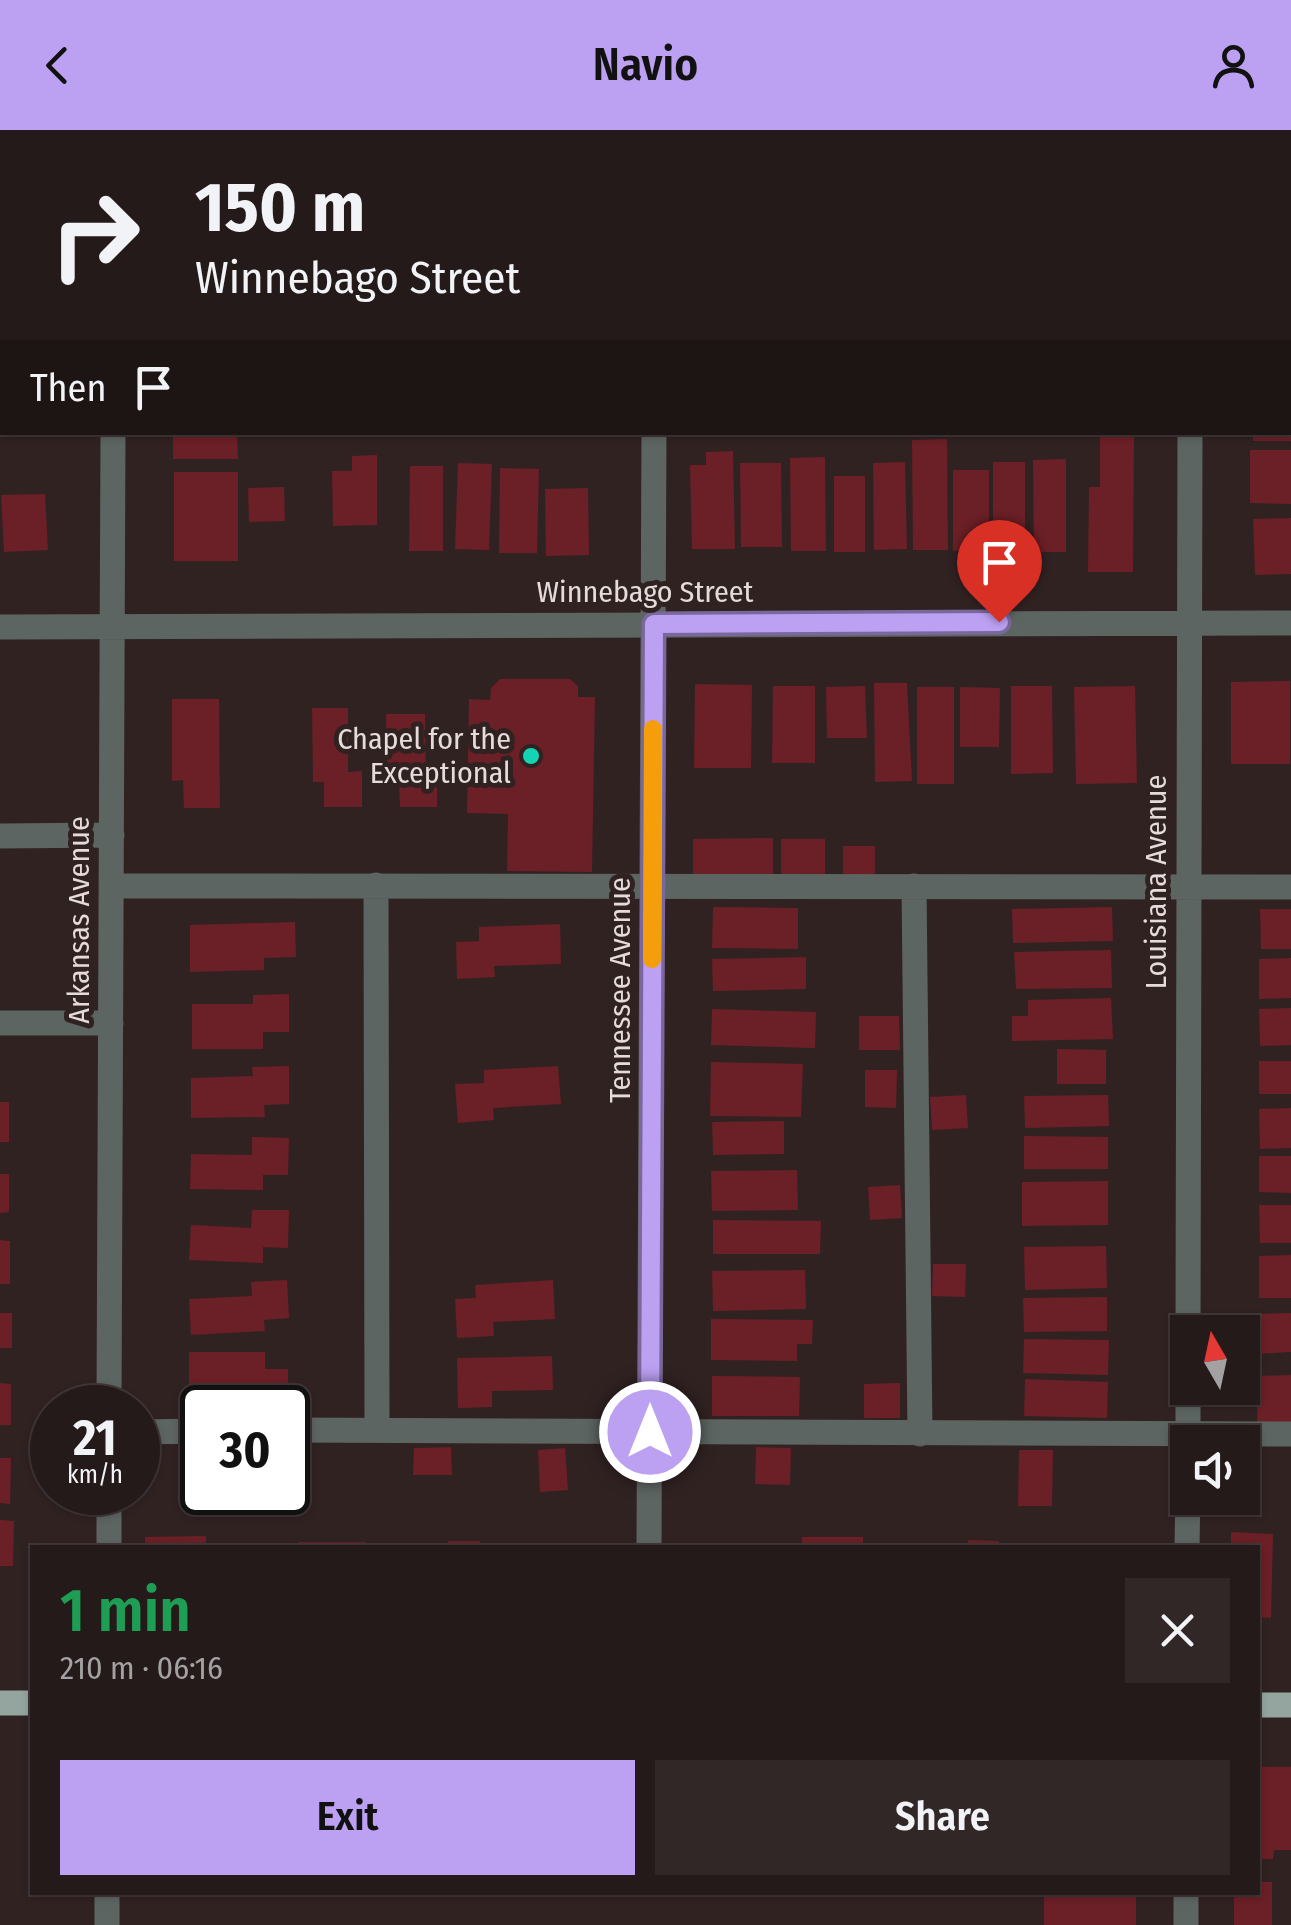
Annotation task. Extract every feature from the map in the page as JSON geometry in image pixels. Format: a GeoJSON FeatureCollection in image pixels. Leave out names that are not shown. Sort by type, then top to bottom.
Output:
{"type":"FeatureCollection","features":[{"type":"Feature","properties":{"kind":"main road"},"geometry":{"type":"LineString","coordinates":[[0,1703],[30,1703]]}},
{"type":"Feature","properties":{"kind":"main road"},"geometry":{"type":"LineString","coordinates":[[1260,1705],[1291,1705]]}},
{"type":"Feature","properties":{"kind":"street","name":"Arkansas Avenue"},"geometry":{"type":"LineString","coordinates":[[110,1385],[113,435]]}},
{"type":"Feature","properties":{"kind":"street","name":"Tennessee Avenue"},"geometry":{"type":"LineString","coordinates":[[649,1545],[654,435]]}},
{"type":"Feature","properties":{"kind":"street","name":"Louisiana Avenue"},"geometry":{"type":"LineString","coordinates":[[1188,1315],[1190,435]]}},
{"type":"Feature","properties":{"kind":"street","name":"Winnebago Street"},"geometry":{"type":"LineString","coordinates":[[0,627],[1291,623]]}},
{"type":"Feature","properties":{"kind":"street"},"geometry":{"type":"LineString","coordinates":[[0,836],[112,835]]}},
{"type":"Feature","properties":{"kind":"street"},"geometry":{"type":"LineString","coordinates":[[376,885],[378,1430]]}},
{"type":"Feature","properties":{"kind":"street"},"geometry":{"type":"LineString","coordinates":[[111,886],[1291,887]]}},
{"type":"Feature","properties":{"kind":"street"},"geometry":{"type":"LineString","coordinates":[[914,886],[920,1434]]}},
{"type":"Feature","properties":{"kind":"street"},"geometry":{"type":"LineString","coordinates":[[0,1022],[111,1023]]}},
{"type":"Feature","properties":{"kind":"street"},"geometry":{"type":"LineString","coordinates":[[310,1430],[1170,1438]]}},
{"type":"Feature","properties":{"kind":"street"},"geometry":{"type":"LineString","coordinates":[[1260,1435],[1291,1434]]}},
{"type":"Feature","properties":{"kind":"street"},"geometry":{"type":"LineString","coordinates":[[109,1515],[109,1545]]}},
{"type":"Feature","properties":{"kind":"street"},"geometry":{"type":"LineString","coordinates":[[1187,1545],[1188,1515]]}},
{"type":"Feature","properties":{"kind":"street"},"geometry":{"type":"LineString","coordinates":[[107,1925],[108,1895]]}},
{"type":"Feature","properties":{"kind":"street"},"geometry":{"type":"LineString","coordinates":[[1186,1895],[1186,1925]]}},
{"type":"Feature","properties":{"kind":"building"},"geometry":{"type":"Polygon","coordinates":[[[173,435],[237,435],[238,459],[173,459],[173,435]]]}},
{"type":"Feature","properties":{"kind":"building"},"geometry":{"type":"Polygon","coordinates":[[[1100,435],[1134,435],[1133,572],[1088,572],[1089,487],[1100,487],[1100,435]]]}},
{"type":"Feature","properties":{"kind":"building"},"geometry":{"type":"Polygon","coordinates":[[[1253,435],[1291,435],[1291,441],[1253,441],[1253,435]]]}},
{"type":"Feature","properties":{"kind":"building"},"geometry":{"type":"Polygon","coordinates":[[[947,439],[948,550],[913,550],[912,440],[947,439]]]}},
{"type":"Feature","properties":{"kind":"building"},"geometry":{"type":"Polygon","coordinates":[[[1250,450],[1291,450],[1291,504],[1250,503],[1250,450]]]}},
{"type":"Feature","properties":{"kind":"building"},"geometry":{"type":"Polygon","coordinates":[[[733,451],[735,549],[692,549],[690,465],[706,465],[706,452],[733,451]]]}},
{"type":"Feature","properties":{"kind":"building"},"geometry":{"type":"Polygon","coordinates":[[[377,455],[377,525],[333,526],[332,471],[352,471],[352,456],[377,455]]]}},
{"type":"Feature","properties":{"kind":"building"},"geometry":{"type":"Polygon","coordinates":[[[825,457],[826,551],[791,551],[790,458],[825,457]]]}},
{"type":"Feature","properties":{"kind":"building"},"geometry":{"type":"Polygon","coordinates":[[[1066,459],[1066,552],[1034,552],[1033,460],[1066,459]]]}},
{"type":"Feature","properties":{"kind":"building"},"geometry":{"type":"Polygon","coordinates":[[[905,462],[907,549],[874,550],[873,463],[905,462]]]}},
{"type":"Feature","properties":{"kind":"building"},"geometry":{"type":"Polygon","coordinates":[[[993,462],[1025,462],[1025,548],[993,548],[993,462]]]}},
{"type":"Feature","properties":{"kind":"building"},"geometry":{"type":"Polygon","coordinates":[[[458,463],[492,464],[489,550],[455,549],[458,463]]]}},
{"type":"Feature","properties":{"kind":"building"},"geometry":{"type":"Polygon","coordinates":[[[740,463],[781,463],[782,547],[741,547],[740,463]]]}},
{"type":"Feature","properties":{"kind":"building"},"geometry":{"type":"Polygon","coordinates":[[[410,466],[443,466],[443,551],[409,551],[410,466]]]}},
{"type":"Feature","properties":{"kind":"building"},"geometry":{"type":"Polygon","coordinates":[[[500,468],[539,469],[537,553],[499,553],[500,468]]]}},
{"type":"Feature","properties":{"kind":"building"},"geometry":{"type":"Polygon","coordinates":[[[953,470],[989,470],[989,550],[953,551],[953,470]]]}},
{"type":"Feature","properties":{"kind":"building"},"geometry":{"type":"Polygon","coordinates":[[[174,472],[238,472],[238,561],[174,561],[174,472]]]}},
{"type":"Feature","properties":{"kind":"building"},"geometry":{"type":"Polygon","coordinates":[[[834,476],[865,476],[865,552],[834,552],[834,476]]]}},
{"type":"Feature","properties":{"kind":"building"},"geometry":{"type":"Polygon","coordinates":[[[284,487],[285,521],[249,522],[248,488],[284,487]]]}},
{"type":"Feature","properties":{"kind":"building"},"geometry":{"type":"Polygon","coordinates":[[[588,488],[589,555],[546,556],[545,489],[588,488]]]}},
{"type":"Feature","properties":{"kind":"building"},"geometry":{"type":"Polygon","coordinates":[[[45,494],[48,550],[4,552],[1,495],[45,494]]]}},
{"type":"Feature","properties":{"kind":"building"},"geometry":{"type":"Polygon","coordinates":[[[1291,518],[1291,574],[1255,575],[1253,519],[1291,518]]]}},
{"type":"Feature","properties":{"kind":"building","name":"Chapel for the Exceptional"},"geometry":{"type":"Polygon","coordinates":[[[500,679],[570,679],[578,686],[578,697],[595,697],[592,872],[507,871],[508,814],[467,813],[469,699],[490,700],[491,688],[500,679]]]}},
{"type":"Feature","properties":{"kind":"building"},"geometry":{"type":"Polygon","coordinates":[[[1290,681],[1290,764],[1231,764],[1231,682],[1290,681]]]}},
{"type":"Feature","properties":{"kind":"building"},"geometry":{"type":"Polygon","coordinates":[[[874,683],[907,683],[912,781],[875,782],[874,683]]]}},
{"type":"Feature","properties":{"kind":"building"},"geometry":{"type":"Polygon","coordinates":[[[695,684],[752,685],[751,768],[694,768],[695,684]]]}},
{"type":"Feature","properties":{"kind":"building"},"geometry":{"type":"Polygon","coordinates":[[[773,686],[815,686],[815,763],[772,763],[773,686]]]}},
{"type":"Feature","properties":{"kind":"building"},"geometry":{"type":"Polygon","coordinates":[[[865,686],[867,738],[827,738],[826,687],[865,686]]]}},
{"type":"Feature","properties":{"kind":"building"},"geometry":{"type":"Polygon","coordinates":[[[1011,686],[1052,686],[1053,773],[1011,774],[1011,686]]]}},
{"type":"Feature","properties":{"kind":"building"},"geometry":{"type":"Polygon","coordinates":[[[1135,686],[1137,783],[1076,784],[1074,687],[1135,686]]]}},
{"type":"Feature","properties":{"kind":"building"},"geometry":{"type":"Polygon","coordinates":[[[917,687],[954,687],[954,784],[917,784],[917,687]]]}},
{"type":"Feature","properties":{"kind":"building"},"geometry":{"type":"Polygon","coordinates":[[[960,687],[1000,688],[999,747],[960,747],[960,687]]]}},
{"type":"Feature","properties":{"kind":"building"},"geometry":{"type":"Polygon","coordinates":[[[172,699],[219,699],[220,808],[184,808],[183,780],[172,781],[172,699]]]}},
{"type":"Feature","properties":{"kind":"building"},"geometry":{"type":"Polygon","coordinates":[[[312,708],[348,708],[348,772],[362,771],[362,807],[324,807],[324,782],[313,782],[312,708]]]}},
{"type":"Feature","properties":{"kind":"building"},"geometry":{"type":"Polygon","coordinates":[[[386,714],[425,714],[426,772],[437,772],[437,807],[400,807],[399,782],[387,783],[386,714]]]}},
{"type":"Feature","properties":{"kind":"building"},"geometry":{"type":"Polygon","coordinates":[[[773,838],[773,875],[693,875],[693,839],[773,838]]]}},
{"type":"Feature","properties":{"kind":"building"},"geometry":{"type":"Polygon","coordinates":[[[781,839],[825,839],[825,874],[781,874],[781,839]]]}},
{"type":"Feature","properties":{"kind":"building"},"geometry":{"type":"Polygon","coordinates":[[[843,846],[875,846],[875,876],[843,876],[843,846]]]}},
{"type":"Feature","properties":{"kind":"building"},"geometry":{"type":"Polygon","coordinates":[[[713,907],[798,908],[798,949],[712,948],[713,907]]]}},
{"type":"Feature","properties":{"kind":"building"},"geometry":{"type":"Polygon","coordinates":[[[1112,907],[1113,941],[1013,943],[1012,909],[1112,907]]]}},
{"type":"Feature","properties":{"kind":"building"},"geometry":{"type":"Polygon","coordinates":[[[1260,909],[1291,909],[1291,949],[1261,949],[1260,909]]]}},
{"type":"Feature","properties":{"kind":"building"},"geometry":{"type":"Polygon","coordinates":[[[295,922],[296,957],[264,958],[264,970],[190,972],[190,925],[295,922]]]}},
{"type":"Feature","properties":{"kind":"building"},"geometry":{"type":"Polygon","coordinates":[[[560,924],[561,964],[494,966],[495,977],[457,979],[456,942],[479,941],[479,927],[560,924]]]}},
{"type":"Feature","properties":{"kind":"building"},"geometry":{"type":"Polygon","coordinates":[[[1111,950],[1112,988],[1016,989],[1014,952],[1111,950]]]}},
{"type":"Feature","properties":{"kind":"building"},"geometry":{"type":"Polygon","coordinates":[[[806,957],[806,989],[713,991],[712,959],[806,957]]]}},
{"type":"Feature","properties":{"kind":"building"},"geometry":{"type":"Polygon","coordinates":[[[1291,958],[1291,998],[1259,999],[1259,959],[1291,958]]]}},
{"type":"Feature","properties":{"kind":"building"},"geometry":{"type":"Polygon","coordinates":[[[289,994],[289,1032],[263,1032],[263,1049],[192,1049],[192,1004],[253,1004],[253,995],[289,994]]]}},
{"type":"Feature","properties":{"kind":"building"},"geometry":{"type":"Polygon","coordinates":[[[1111,998],[1113,1039],[1012,1041],[1012,1016],[1028,1016],[1028,1000],[1111,998]]]}},
{"type":"Feature","properties":{"kind":"building"},"geometry":{"type":"Polygon","coordinates":[[[1291,1008],[1291,1045],[1260,1046],[1259,1009],[1291,1008]]]}},
{"type":"Feature","properties":{"kind":"building"},"geometry":{"type":"Polygon","coordinates":[[[712,1009],[816,1012],[815,1048],[711,1045],[712,1009]]]}},
{"type":"Feature","properties":{"kind":"building"},"geometry":{"type":"Polygon","coordinates":[[[859,1016],[899,1016],[900,1050],[859,1050],[859,1016]]]}},
{"type":"Feature","properties":{"kind":"building"},"geometry":{"type":"Polygon","coordinates":[[[1057,1049],[1106,1050],[1106,1084],[1057,1084],[1057,1049]]]}},
{"type":"Feature","properties":{"kind":"building"},"geometry":{"type":"Polygon","coordinates":[[[1259,1061],[1291,1061],[1291,1094],[1259,1094],[1259,1061]]]}},
{"type":"Feature","properties":{"kind":"building"},"geometry":{"type":"Polygon","coordinates":[[[711,1062],[803,1064],[801,1117],[710,1116],[711,1062]]]}},
{"type":"Feature","properties":{"kind":"building"},"geometry":{"type":"Polygon","coordinates":[[[289,1066],[289,1104],[264,1105],[265,1117],[191,1118],[191,1078],[253,1076],[252,1067],[289,1066]]]}},
{"type":"Feature","properties":{"kind":"building"},"geometry":{"type":"Polygon","coordinates":[[[558,1066],[561,1104],[493,1108],[494,1120],[458,1123],[455,1084],[484,1083],[484,1070],[558,1066]]]}},
{"type":"Feature","properties":{"kind":"building"},"geometry":{"type":"Polygon","coordinates":[[[865,1070],[897,1070],[896,1108],[865,1107],[865,1070]]]}},
{"type":"Feature","properties":{"kind":"building"},"geometry":{"type":"Polygon","coordinates":[[[966,1095],[968,1128],[932,1130],[930,1097],[966,1095]]]}},
{"type":"Feature","properties":{"kind":"building"},"geometry":{"type":"Polygon","coordinates":[[[1108,1095],[1109,1126],[1025,1128],[1024,1096],[1108,1095]]]}},
{"type":"Feature","properties":{"kind":"building"},"geometry":{"type":"Polygon","coordinates":[[[0,1102],[9,1102],[9,1142],[0,1142],[0,1102]]]}},
{"type":"Feature","properties":{"kind":"building"},"geometry":{"type":"Polygon","coordinates":[[[1291,1108],[1291,1148],[1260,1149],[1259,1109],[1291,1108]]]}},
{"type":"Feature","properties":{"kind":"building"},"geometry":{"type":"Polygon","coordinates":[[[784,1121],[784,1154],[713,1155],[712,1122],[784,1121]]]}},
{"type":"Feature","properties":{"kind":"building"},"geometry":{"type":"Polygon","coordinates":[[[1024,1136],[1108,1137],[1108,1169],[1024,1169],[1024,1136]]]}},
{"type":"Feature","properties":{"kind":"building"},"geometry":{"type":"Polygon","coordinates":[[[252,1137],[289,1138],[288,1175],[263,1175],[263,1190],[190,1189],[191,1154],[252,1155],[252,1137]]]}},
{"type":"Feature","properties":{"kind":"building"},"geometry":{"type":"Polygon","coordinates":[[[1259,1156],[1291,1156],[1291,1193],[1259,1192],[1259,1156]]]}},
{"type":"Feature","properties":{"kind":"building"},"geometry":{"type":"Polygon","coordinates":[[[797,1170],[798,1210],[712,1211],[711,1171],[797,1170]]]}},
{"type":"Feature","properties":{"kind":"building"},"geometry":{"type":"Polygon","coordinates":[[[0,1174],[9,1174],[9,1212],[0,1213],[0,1174]]]}},
{"type":"Feature","properties":{"kind":"building"},"geometry":{"type":"Polygon","coordinates":[[[1108,1181],[1108,1225],[1022,1226],[1022,1182],[1108,1181]]]}},
{"type":"Feature","properties":{"kind":"building"},"geometry":{"type":"Polygon","coordinates":[[[900,1185],[902,1218],[870,1220],[868,1187],[900,1185]]]}},
{"type":"Feature","properties":{"kind":"building"},"geometry":{"type":"Polygon","coordinates":[[[1259,1205],[1291,1205],[1291,1243],[1260,1243],[1259,1205]]]}},
{"type":"Feature","properties":{"kind":"building"},"geometry":{"type":"Polygon","coordinates":[[[252,1210],[289,1210],[288,1248],[263,1247],[263,1263],[189,1260],[191,1225],[251,1228],[252,1210]]]}},
{"type":"Feature","properties":{"kind":"building"},"geometry":{"type":"Polygon","coordinates":[[[713,1220],[821,1221],[820,1254],[713,1254],[713,1220]]]}},
{"type":"Feature","properties":{"kind":"building"},"geometry":{"type":"Polygon","coordinates":[[[0,1240],[10,1241],[10,1284],[0,1284],[0,1240]]]}},
{"type":"Feature","properties":{"kind":"building"},"geometry":{"type":"Polygon","coordinates":[[[1106,1246],[1107,1288],[1025,1290],[1024,1247],[1106,1246]]]}},
{"type":"Feature","properties":{"kind":"building"},"geometry":{"type":"Polygon","coordinates":[[[1291,1255],[1291,1298],[1259,1298],[1259,1256],[1291,1255]]]}},
{"type":"Feature","properties":{"kind":"building"},"geometry":{"type":"Polygon","coordinates":[[[933,1264],[966,1264],[965,1297],[932,1296],[933,1264]]]}},
{"type":"Feature","properties":{"kind":"building"},"geometry":{"type":"Polygon","coordinates":[[[805,1270],[806,1309],[713,1311],[712,1271],[805,1270]]]}},
{"type":"Feature","properties":{"kind":"building"},"geometry":{"type":"Polygon","coordinates":[[[287,1280],[289,1318],[264,1320],[265,1331],[191,1335],[189,1299],[252,1296],[251,1282],[287,1280]]]}},
{"type":"Feature","properties":{"kind":"building"},"geometry":{"type":"Polygon","coordinates":[[[553,1280],[555,1319],[493,1322],[494,1336],[457,1338],[455,1299],[476,1298],[475,1285],[553,1280]]]}},
{"type":"Feature","properties":{"kind":"building"},"geometry":{"type":"Polygon","coordinates":[[[1107,1297],[1107,1331],[1024,1332],[1023,1298],[1107,1297]]]}},
{"type":"Feature","properties":{"kind":"building"},"geometry":{"type":"Polygon","coordinates":[[[0,1313],[12,1313],[12,1348],[0,1348],[0,1313]]]}},
{"type":"Feature","properties":{"kind":"building"},"geometry":{"type":"Polygon","coordinates":[[[1291,1313],[1291,1352],[1260,1354],[1260,1315],[1254,1314],[1291,1313]]]}},
{"type":"Feature","properties":{"kind":"building"},"geometry":{"type":"Polygon","coordinates":[[[711,1319],[813,1320],[812,1344],[797,1344],[797,1361],[711,1360],[711,1319]]]}},
{"type":"Feature","properties":{"kind":"building"},"geometry":{"type":"Polygon","coordinates":[[[1024,1339],[1109,1340],[1108,1375],[1023,1373],[1024,1339]]]}},
{"type":"Feature","properties":{"kind":"building"},"geometry":{"type":"Polygon","coordinates":[[[189,1352],[265,1352],[265,1369],[288,1369],[288,1385],[189,1385],[189,1352]]]}},
{"type":"Feature","properties":{"kind":"building"},"geometry":{"type":"Polygon","coordinates":[[[552,1356],[553,1390],[492,1391],[492,1407],[458,1408],[457,1358],[552,1356]]]}},
{"type":"Feature","properties":{"kind":"building"},"geometry":{"type":"Polygon","coordinates":[[[1291,1375],[1291,1425],[1257,1425],[1260,1376],[1291,1375]]]}},
{"type":"Feature","properties":{"kind":"building"},"geometry":{"type":"Polygon","coordinates":[[[712,1376],[800,1377],[799,1416],[712,1416],[712,1376]]]}},
{"type":"Feature","properties":{"kind":"building"},"geometry":{"type":"Polygon","coordinates":[[[1025,1379],[1108,1382],[1107,1418],[1024,1416],[1025,1379]]]}},
{"type":"Feature","properties":{"kind":"building"},"geometry":{"type":"Polygon","coordinates":[[[0,1383],[11,1384],[11,1425],[0,1425],[0,1383]]]}},
{"type":"Feature","properties":{"kind":"building"},"geometry":{"type":"Polygon","coordinates":[[[900,1383],[900,1418],[864,1418],[864,1384],[900,1383]]]}},
{"type":"Feature","properties":{"kind":"building"},"geometry":{"type":"Polygon","coordinates":[[[451,1447],[452,1475],[413,1475],[414,1448],[451,1447]]]}},
{"type":"Feature","properties":{"kind":"building"},"geometry":{"type":"Polygon","coordinates":[[[756,1447],[791,1448],[790,1485],[755,1484],[756,1447]]]}},
{"type":"Feature","properties":{"kind":"building"},"geometry":{"type":"Polygon","coordinates":[[[565,1448],[568,1490],[540,1492],[538,1450],[565,1448]]]}},
{"type":"Feature","properties":{"kind":"building"},"geometry":{"type":"Polygon","coordinates":[[[1019,1450],[1053,1450],[1052,1506],[1018,1506],[1019,1450]]]}},
{"type":"Feature","properties":{"kind":"building"},"geometry":{"type":"Polygon","coordinates":[[[0,1458],[11,1458],[10,1504],[0,1503],[0,1458]]]}},
{"type":"Feature","properties":{"kind":"building"},"geometry":{"type":"Polygon","coordinates":[[[0,1520],[14,1521],[13,1566],[0,1566],[0,1520]]]}},
{"type":"Feature","properties":{"kind":"building"},"geometry":{"type":"Polygon","coordinates":[[[1231,1532],[1273,1534],[1271,1618],[1260,1617],[1260,1545],[1231,1545],[1231,1532]]]}},
{"type":"Feature","properties":{"kind":"building"},"geometry":{"type":"Polygon","coordinates":[[[206,1536],[206,1545],[145,1545],[145,1537],[206,1536]]]}},
{"type":"Feature","properties":{"kind":"building"},"geometry":{"type":"Polygon","coordinates":[[[802,1537],[863,1537],[863,1545],[802,1545],[802,1537]]]}},
{"type":"Feature","properties":{"kind":"building"},"geometry":{"type":"Polygon","coordinates":[[[968,1540],[999,1541],[999,1545],[968,1545],[968,1540]]]}},
{"type":"Feature","properties":{"kind":"building"},"geometry":{"type":"Polygon","coordinates":[[[448,1541],[480,1541],[480,1545],[448,1545],[448,1541]]]}},
{"type":"Feature","properties":{"kind":"building"},"geometry":{"type":"Polygon","coordinates":[[[299,1542],[366,1542],[366,1545],[299,1542]]]}},
{"type":"Feature","properties":{"kind":"building"},"geometry":{"type":"Polygon","coordinates":[[[1260,1767],[1291,1767],[1291,1850],[1274,1850],[1273,1859],[1260,1859],[1260,1767]]]}},
{"type":"Feature","properties":{"kind":"building"},"geometry":{"type":"Polygon","coordinates":[[[1260,1882],[1272,1882],[1272,1925],[1234,1925],[1234,1895],[1260,1895],[1260,1882]]]}},
{"type":"Feature","properties":{"kind":"building"},"geometry":{"type":"Polygon","coordinates":[[[1044,1895],[1136,1895],[1136,1925],[1044,1925],[1044,1895]]]}},
{"type":"Feature","properties":{"kind":"slow traffic"},"geometry":{"type":"LineString","coordinates":[[652,959],[653,729]]}},
{"type":"Feature","properties":{"kind":"place","name":"Chapel for the Exceptional"},"geometry":{"type":"Point","coordinates":[531,756]}},
{"type":"Feature","properties":{"kind":"route"},"geometry":{"type":"LineString","coordinates":[[650,1432],[654,624],[999,622]]}}]}
